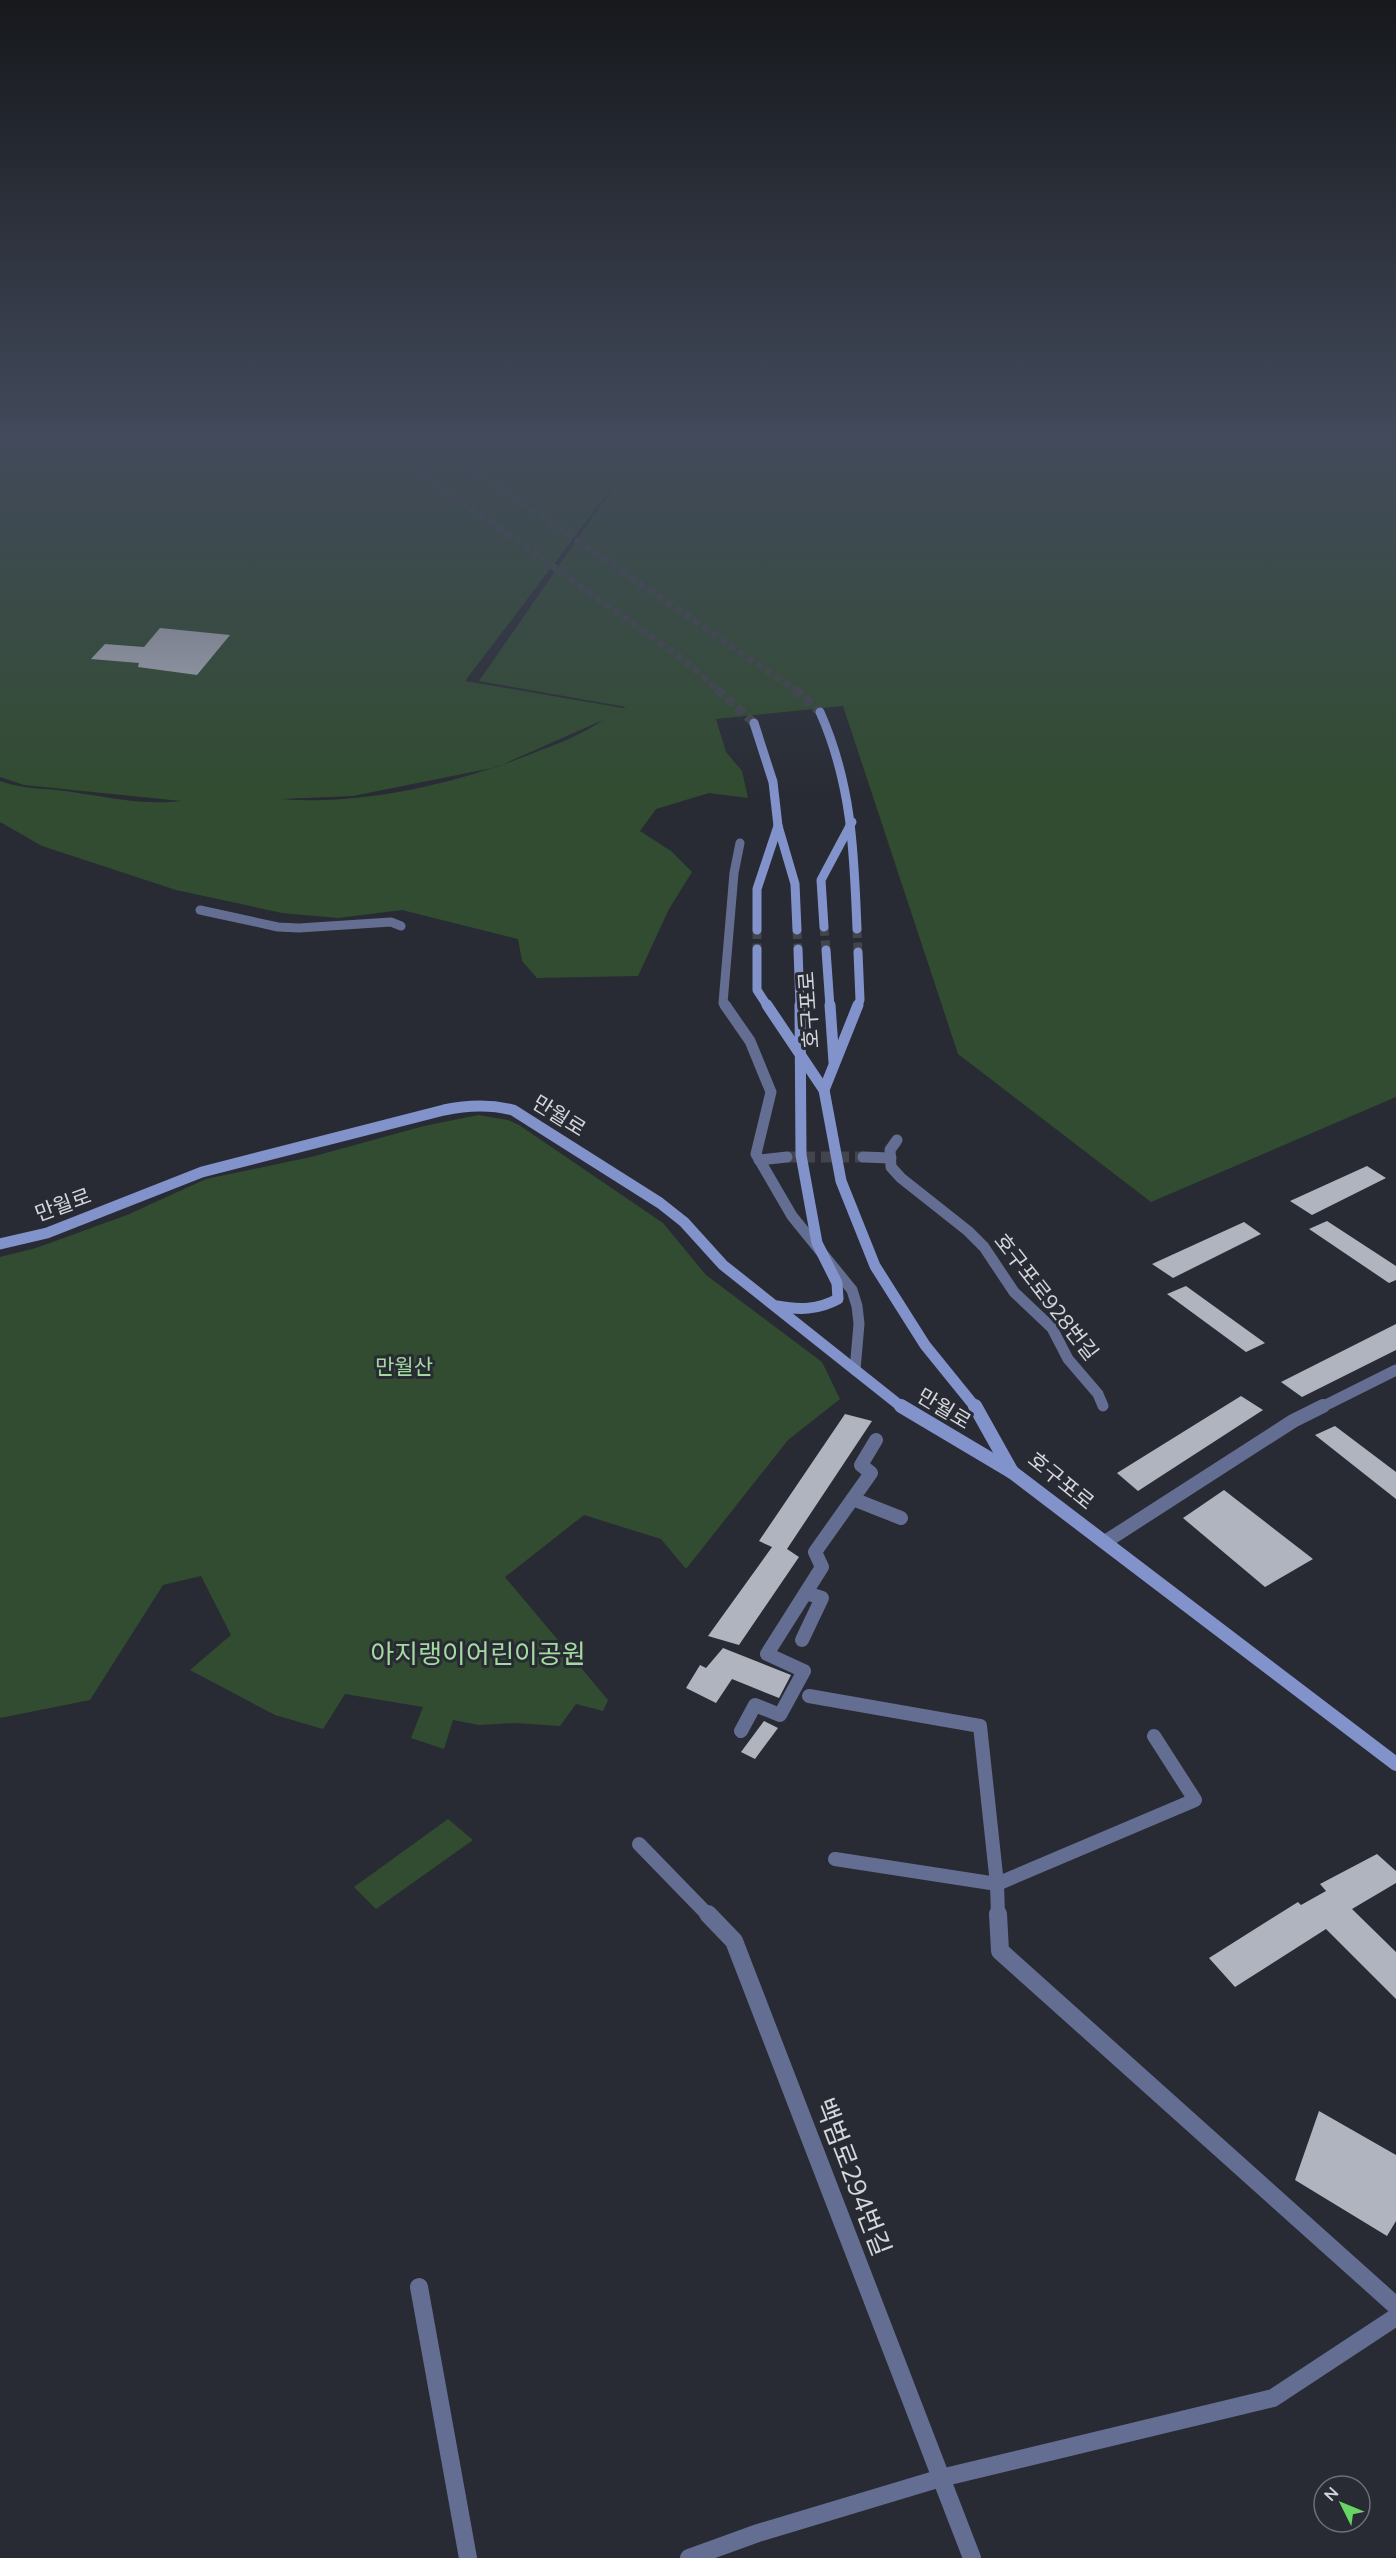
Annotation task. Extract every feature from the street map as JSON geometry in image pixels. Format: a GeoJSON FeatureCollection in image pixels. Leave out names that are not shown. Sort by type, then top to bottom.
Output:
{"type":"FeatureCollection","features":[{"type":"Feature","properties":{"kind":"main road"},"geometry":{"type":"LineString","coordinates":[[820,712],[834,741],[853,820],[857,928]]}},
{"type":"Feature","properties":{"kind":"main road"},"geometry":{"type":"LineString","coordinates":[[754,723],[773,782],[778,826],[795,884],[797,930]]}},
{"type":"Feature","properties":{"kind":"main road"},"geometry":{"type":"LineString","coordinates":[[824,927],[821,880],[853,820]]}},
{"type":"Feature","properties":{"kind":"main road"},"geometry":{"type":"LineString","coordinates":[[757,930],[757,889],[778,826]]}},
{"type":"Feature","properties":{"kind":"main road","name":"호구포로"},"geometry":{"type":"LineString","coordinates":[[757,949],[757,990],[824,1090],[841,1181],[875,1266],[925,1345],[973,1402],[1012,1472],[1396,1764]]}},
{"type":"Feature","properties":{"kind":"main road","name":"호구포로"},"geometry":{"type":"LineString","coordinates":[[798,949],[802,1058]]}},
{"type":"Feature","properties":{"kind":"main road","name":"호구포로"},"geometry":{"type":"LineString","coordinates":[[826,950],[834,1066]]}},
{"type":"Feature","properties":{"kind":"main road","name":"호구포로"},"geometry":{"type":"LineString","coordinates":[[824,1090],[860,1000],[858,952]]}},
{"type":"Feature","properties":{"kind":"main road"},"geometry":{"type":"LineString","coordinates":[[772,1305],[799,1311],[826,1306],[838,1299],[837,1284],[819,1252],[801,1155],[802,1058]]}},
{"type":"Feature","properties":{"kind":"main road","name":"만월로"},"geometry":{"type":"LineString","coordinates":[[0,1244],[47,1233],[202,1172],[434,1112],[466,1105],[488,1104],[513,1110],[660,1203],[684,1222],[723,1265],[903,1408],[1012,1472]]}},
{"type":"Feature","properties":{"kind":"street"},"geometry":{"type":"LineString","coordinates":[[741,843],[734,873],[723,1004],[750,1041],[771,1092],[756,1154],[774,1192],[819,1252],[837,1268],[854,1295],[859,1316],[855,1370]]}},
{"type":"Feature","properties":{"kind":"street"},"geometry":{"type":"LineString","coordinates":[[200,910],[278,927],[299,928],[391,922],[401,926]]}},
{"type":"Feature","properties":{"kind":"street"},"geometry":{"type":"LineString","coordinates":[[863,1157],[891,1158],[890,1150],[897,1140]]}},
{"type":"Feature","properties":{"kind":"street"},"geometry":{"type":"LineString","coordinates":[[759,1160],[787,1157]]}},
{"type":"Feature","properties":{"kind":"street","name":"호구포로928번길"},"geometry":{"type":"LineString","coordinates":[[891,1158],[891,1167],[901,1178],[984,1247],[1014,1292],[1052,1328],[1068,1359],[1098,1394],[1103,1406]]}},
{"type":"Feature","properties":{"kind":"street"},"geometry":{"type":"LineString","coordinates":[[1105,1542],[1293,1421],[1396,1370]]}},
{"type":"Feature","properties":{"kind":"street"},"geometry":{"type":"LineString","coordinates":[[741,1731],[755,1705],[780,1715],[804,1671],[767,1654],[822,1567],[816,1552],[871,1473],[861,1465],[876,1440]]}},
{"type":"Feature","properties":{"kind":"street"},"geometry":{"type":"LineString","coordinates":[[853,1499],[901,1518]]}},
{"type":"Feature","properties":{"kind":"street"},"geometry":{"type":"LineString","coordinates":[[802,1640],[822,1598],[806,1593]]}},
{"type":"Feature","properties":{"kind":"street"},"geometry":{"type":"LineString","coordinates":[[809,1696],[980,1726],[997,1884],[1000,1951],[1396,2306]]}},
{"type":"Feature","properties":{"kind":"street"},"geometry":{"type":"LineString","coordinates":[[835,1859],[997,1884],[1195,1800],[1154,1736]]}},
{"type":"Feature","properties":{"kind":"street","name":"백범로294번길"},"geometry":{"type":"LineString","coordinates":[[639,1844],[734,1941],[972,2558]]}},
{"type":"Feature","properties":{"kind":"street"},"geometry":{"type":"LineString","coordinates":[[419,2287],[468,2558]]}},
{"type":"Feature","properties":{"kind":"street"},"geometry":{"type":"LineString","coordinates":[[689,2558],[758,2533],[941,2478],[1273,2398],[1396,2317]]}},
{"type":"Feature","properties":{"kind":"green space"},"geometry":{"type":"Polygon","coordinates":[[[0,559],[557,559],[465,681],[623,708],[626,707],[479,681],[563,559],[1396,559],[1396,1097],[1151,1202],[958,1054],[843,706],[716,719],[726,752],[742,771],[748,798],[709,793],[656,809],[640,831],[671,851],[692,872],[669,909],[638,976],[537,978],[522,961],[518,939],[402,910],[338,918],[282,913],[176,890],[42,846],[0,822],[0,781],[24,787],[123,800],[181,801],[24,785],[0,777],[0,559]],[[603,720],[503,764],[565,740],[603,720]],[[492,768],[353,796],[281,799],[346,799],[414,789],[492,768]]]}},
{"type":"Feature","properties":{"kind":"green space","name":"만월산"},"geometry":{"type":"Polygon","coordinates":[[[478,1115],[508,1120],[519,1125],[663,1223],[706,1275],[822,1362],[840,1399],[788,1440],[686,1569],[661,1539],[584,1515],[505,1577],[608,1700],[603,1711],[576,1704],[560,1726],[516,1723],[479,1725],[453,1720],[444,1749],[411,1738],[423,1707],[345,1694],[323,1729],[275,1715],[190,1670],[231,1635],[201,1576],[163,1585],[90,1700],[0,1718],[0,1257],[36,1248],[127,1215],[206,1179],[311,1157],[424,1126],[478,1115]]]}},
{"type":"Feature","properties":{"kind":"green space"},"geometry":{"type":"Polygon","coordinates":[[[448,1819],[473,1840],[376,1909],[354,1887],[448,1819]]]}},
{"type":"Feature","properties":{"kind":"building"},"geometry":{"type":"Polygon","coordinates":[[[160,628],[230,635],[197,675],[138,667],[139,663],[91,659],[105,644],[144,647],[160,628]]]}},
{"type":"Feature","properties":{"kind":"building"},"geometry":{"type":"Polygon","coordinates":[[[1367,1166],[1386,1178],[1312,1215],[1290,1201],[1367,1166]]]}},
{"type":"Feature","properties":{"kind":"building"},"geometry":{"type":"Polygon","coordinates":[[[1327,1221],[1396,1266],[1396,1280],[1389,1283],[1309,1229],[1327,1221]]]}},
{"type":"Feature","properties":{"kind":"building"},"geometry":{"type":"Polygon","coordinates":[[[1244,1222],[1261,1234],[1173,1278],[1152,1264],[1244,1222]]]}},
{"type":"Feature","properties":{"kind":"building"},"geometry":{"type":"Polygon","coordinates":[[[1186,1286],[1265,1343],[1246,1352],[1167,1294],[1186,1286]]]}},
{"type":"Feature","properties":{"kind":"building"},"geometry":{"type":"Polygon","coordinates":[[[1396,1324],[1396,1350],[1302,1397],[1281,1382],[1396,1324]]]}},
{"type":"Feature","properties":{"kind":"building"},"geometry":{"type":"Polygon","coordinates":[[[1241,1396],[1263,1410],[1138,1491],[1117,1473],[1241,1396]]]}},
{"type":"Feature","properties":{"kind":"building"},"geometry":{"type":"Polygon","coordinates":[[[845,1414],[872,1421],[787,1549],[799,1557],[739,1645],[708,1636],[772,1547],[759,1541],[845,1414]]]}},
{"type":"Feature","properties":{"kind":"building"},"geometry":{"type":"Polygon","coordinates":[[[1335,1426],[1396,1472],[1396,1499],[1315,1435],[1335,1426]]]}},
{"type":"Feature","properties":{"kind":"building"},"geometry":{"type":"Polygon","coordinates":[[[1224,1490],[1313,1559],[1265,1587],[1183,1518],[1224,1490]]]}},
{"type":"Feature","properties":{"kind":"building"},"geometry":{"type":"Polygon","coordinates":[[[723,1648],[791,1675],[779,1698],[732,1679],[716,1703],[686,1688],[700,1665],[706,1668],[723,1648]]]}},
{"type":"Feature","properties":{"kind":"building"},"geometry":{"type":"Polygon","coordinates":[[[764,1721],[778,1728],[755,1759],[741,1752],[764,1721]]]}},
{"type":"Feature","properties":{"kind":"building"},"geometry":{"type":"Polygon","coordinates":[[[1377,1854],[1396,1871],[1396,1883],[1352,1909],[1396,1952],[1396,1999],[1326,1929],[1235,1987],[1209,1958],[1298,1902],[1301,1905],[1326,1891],[1320,1884],[1377,1854]]]}},
{"type":"Feature","properties":{"kind":"building"},"geometry":{"type":"Polygon","coordinates":[[[1319,2111],[1396,2155],[1396,2221],[1387,2236],[1295,2180],[1319,2111]]]}},
{"type":"Feature","properties":{"kind":"tunnel"},"geometry":{"type":"LineString","coordinates":[[543,559],[688,663],[718,691]]}},
{"type":"Feature","properties":{"kind":"tunnel"},"geometry":{"type":"LineString","coordinates":[[605,559],[797,691]]}},
{"type":"Feature","properties":{"kind":"tunnel"},"geometry":{"type":"LineString","coordinates":[[717,689],[754,723]]}},
{"type":"Feature","properties":{"kind":"tunnel"},"geometry":{"type":"LineString","coordinates":[[795,689],[820,712]]}},
{"type":"Feature","properties":{"kind":"tunnel"},"geometry":{"type":"LineString","coordinates":[[824,927],[826,950]]}},
{"type":"Feature","properties":{"kind":"tunnel"},"geometry":{"type":"LineString","coordinates":[[857,929],[858,952]]}},
{"type":"Feature","properties":{"kind":"tunnel"},"geometry":{"type":"LineString","coordinates":[[757,930],[757,949]]}},
{"type":"Feature","properties":{"kind":"tunnel"},"geometry":{"type":"LineString","coordinates":[[797,930],[798,949]]}},
{"type":"Feature","properties":{"kind":"tunnel"},"geometry":{"type":"LineString","coordinates":[[787,1157],[863,1157]]}},
{"type":"Feature","properties":{"kind":"park label","name":"아지랭이어린이공원"},"geometry":{"type":"Point","coordinates":[478,1654]}}]}
